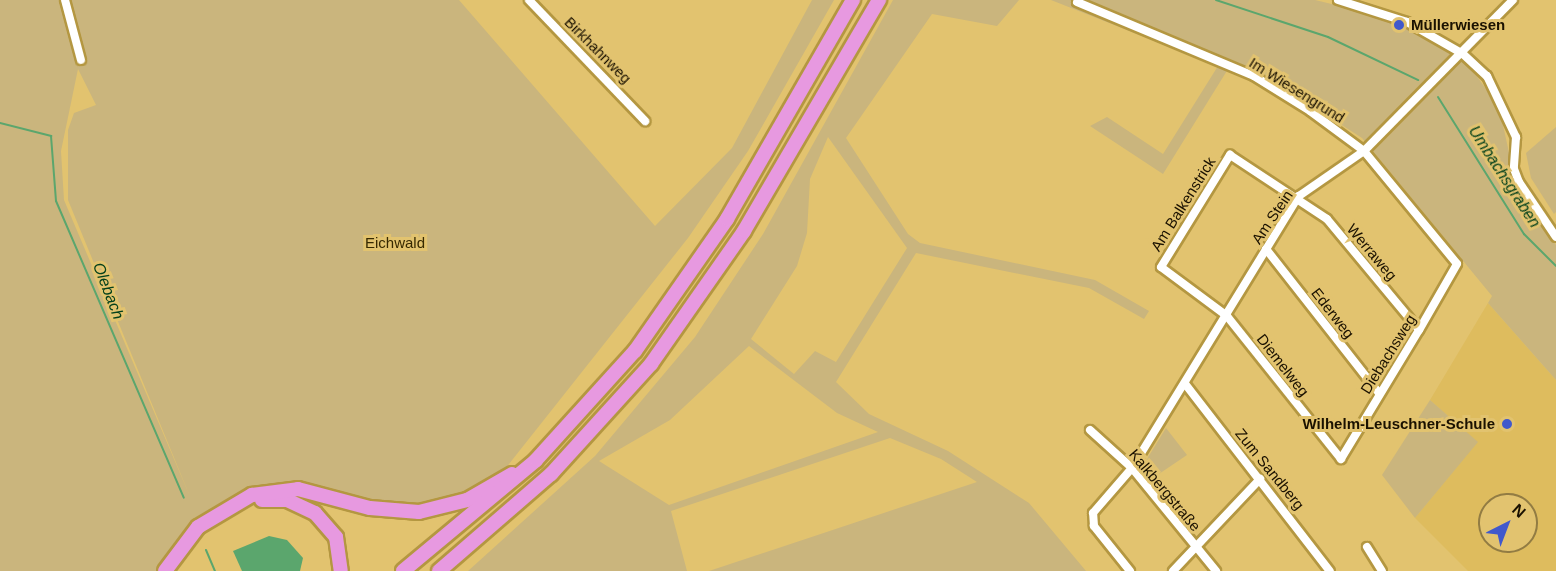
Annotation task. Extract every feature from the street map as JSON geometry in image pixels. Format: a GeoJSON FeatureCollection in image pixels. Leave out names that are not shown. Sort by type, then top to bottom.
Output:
{"type":"FeatureCollection","features":[{"type":"Feature","properties":{"kind":"highway"},"geometry":{"type":"LineString","coordinates":[[404,571],[536,460],[613,377],[685,284],[853,0]]}},
{"type":"Feature","properties":{"kind":"highway"},"geometry":{"type":"LineString","coordinates":[[441,571],[578,447],[677,330],[744,231],[879,0]]}},
{"type":"Feature","properties":{"kind":"highway"},"geometry":{"type":"LineString","coordinates":[[165,571],[198,527],[252,495],[298,489],[386,511],[433,511],[468,500],[536,460]]}},
{"type":"Feature","properties":{"kind":"highway"},"geometry":{"type":"LineString","coordinates":[[171,571],[193,540],[221,516],[277,498],[297,502],[324,521],[339,548],[341,571]]}},
{"type":"Feature","properties":{"kind":"street"},"geometry":{"type":"LineString","coordinates":[[65,0],[81,60]]}},
{"type":"Feature","properties":{"kind":"street","name":"Birkhahnweg"},"geometry":{"type":"LineString","coordinates":[[529,0],[645,121]]}},
{"type":"Feature","properties":{"kind":"street"},"geometry":{"type":"LineString","coordinates":[[1338,0],[1394,16],[1463,54],[1487,76],[1505,105],[1516,137],[1514,169],[1556,237]]}},
{"type":"Feature","properties":{"kind":"street","name":"Am Stein"},"geometry":{"type":"LineString","coordinates":[[1130,571],[1091,519],[1132,468],[1185,386],[1299,196],[1364,151],[1463,54],[1513,0]]}},
{"type":"Feature","properties":{"kind":"street","name":"Im Wiesengrund"},"geometry":{"type":"LineString","coordinates":[[1077,2],[1254,76],[1364,151],[1457,264]]}},
{"type":"Feature","properties":{"kind":"street","name":"Am Balkenstrick"},"geometry":{"type":"LineString","coordinates":[[1227,316],[1161,267],[1230,155],[1299,196]]}},
{"type":"Feature","properties":{"kind":"street","name":"Werraweg"},"geometry":{"type":"LineString","coordinates":[[1299,196],[1327,219],[1419,330]]}},
{"type":"Feature","properties":{"kind":"street","name":"Ederweg"},"geometry":{"type":"LineString","coordinates":[[1266,249],[1379,393]]}},
{"type":"Feature","properties":{"kind":"street","name":"Diebachsweg"},"geometry":{"type":"LineString","coordinates":[[1341,459],[1457,264]]}},
{"type":"Feature","properties":{"kind":"street","name":"Diemelweg"},"geometry":{"type":"LineString","coordinates":[[1227,316],[1341,459]]}},
{"type":"Feature","properties":{"kind":"street","name":"Zum Sandberg"},"geometry":{"type":"LineString","coordinates":[[1185,386],[1330,571]]}},
{"type":"Feature","properties":{"kind":"street","name":"Kalkbergstraße"},"geometry":{"type":"LineString","coordinates":[[1090,430],[1132,468],[1216,571]]}},
{"type":"Feature","properties":{"kind":"street"},"geometry":{"type":"LineString","coordinates":[[1173,571],[1193,545],[1260,479]]}},
{"type":"Feature","properties":{"kind":"street"},"geometry":{"type":"LineString","coordinates":[[1367,547],[1382,571]]}},
{"type":"Feature","properties":{"kind":"shaded area","name":"Wilhelm-Leuschner-Schule"},"geometry":{"type":"Polygon","coordinates":[[[1488,303],[1556,380],[1556,571],[1468,571],[1415,518],[1477,442],[1430,400],[1488,303]]]}},
{"type":"Feature","properties":{"kind":"shaded area"},"geometry":{"type":"Polygon","coordinates":[[[269,536],[287,540],[303,558],[300,571],[242,571],[233,551],[269,536]]]}},
{"type":"Feature","properties":{"kind":"green space","name":"Eichwald"},"geometry":{"type":"Polygon","coordinates":[[[0,0],[459,0],[655,226],[732,148],[812,0],[834,0],[748,151],[688,238],[501,474],[474,491],[421,507],[385,506],[344,495],[250,492],[204,516],[163,571],[0,571],[0,0]],[[78,69],[61,151],[64,200],[191,499],[68,200],[68,130],[74,113],[96,105],[78,69]]]}},
{"type":"Feature","properties":{"kind":"green space"},"geometry":{"type":"Polygon","coordinates":[[[893,0],[1019,0],[997,26],[932,14],[846,138],[908,234],[920,243],[1095,280],[1149,311],[1144,319],[1089,288],[916,253],[836,382],[869,414],[948,451],[1029,503],[1086,571],[709,571],[977,482],[941,459],[890,438],[671,511],[687,571],[468,571],[595,456],[695,337],[763,234],[893,0]],[[828,137],[810,179],[807,233],[797,266],[751,339],[794,374],[815,351],[836,362],[907,248],[828,137]],[[749,346],[670,420],[599,461],[669,505],[878,432],[837,413],[749,346]]]}},
{"type":"Feature","properties":{"kind":"green space"},"geometry":{"type":"Polygon","coordinates":[[[1051,0],[1315,0],[1377,15],[1463,57],[1499,107],[1517,189],[1556,245],[1556,380],[1488,303],[1492,296],[1362,138],[1261,73],[1233,61],[1163,174],[1090,126],[1107,117],[1163,154],[1218,66],[1051,0]]]}},
{"type":"Feature","properties":{"kind":"green space"},"geometry":{"type":"Polygon","coordinates":[[[1556,127],[1556,212],[1554,214],[1531,178],[1526,153],[1556,127]]]}},
{"type":"Feature","properties":{"kind":"green space"},"geometry":{"type":"Polygon","coordinates":[[[1430,400],[1478,442],[1415,518],[1382,475],[1430,400]]]}},
{"type":"Feature","properties":{"kind":"green space"},"geometry":{"type":"Polygon","coordinates":[[[1166,428],[1187,455],[1150,480],[1142,467],[1166,428]]]}},
{"type":"Feature","properties":{"kind":"waterway","name":"Umbachsgraben"},"geometry":{"type":"LineString","coordinates":[[1216,0],[1328,37],[1418,80]]}},
{"type":"Feature","properties":{"kind":"waterway","name":"Umbachsgraben"},"geometry":{"type":"LineString","coordinates":[[1438,97],[1524,234],[1556,266]]}},
{"type":"Feature","properties":{"kind":"waterway","name":"Olebach"},"geometry":{"type":"LineString","coordinates":[[0,123],[51,136],[56,201],[184,498]]}},
{"type":"Feature","properties":{"kind":"waterway","name":"Olebach"},"geometry":{"type":"LineString","coordinates":[[206,550],[215,571]]}},
{"type":"Feature","properties":{"kind":"place","name":"Müllerwiesen"},"geometry":{"type":"Point","coordinates":[1399,25]}},
{"type":"Feature","properties":{"kind":"place","name":"Wilhelm-Leuschner-Schule"},"geometry":{"type":"Point","coordinates":[1507,424]}}]}
